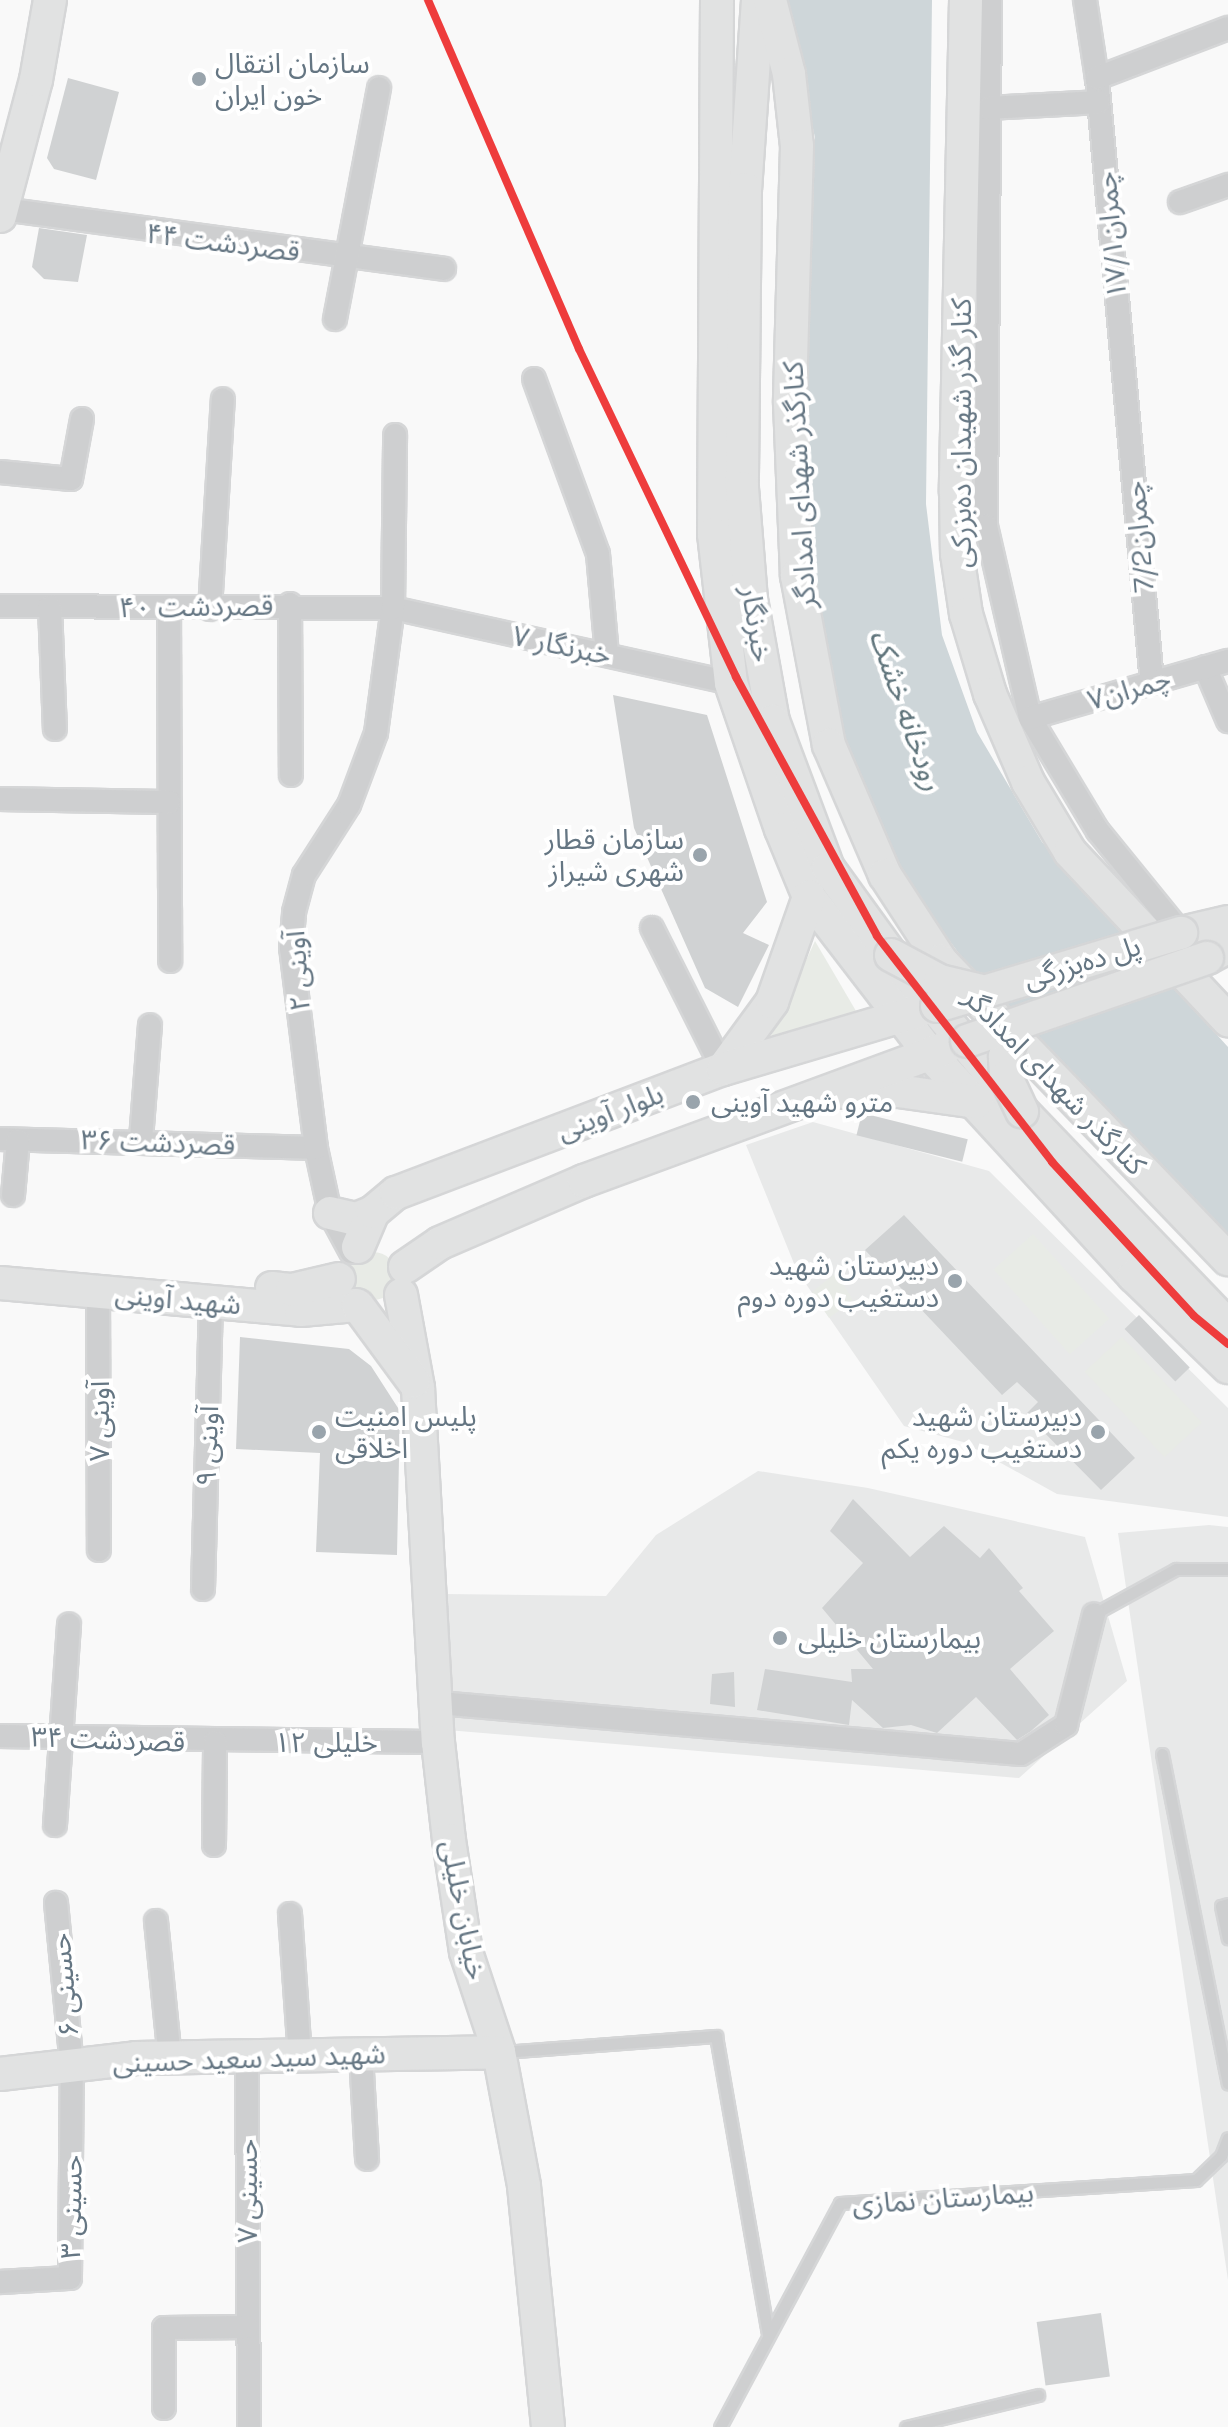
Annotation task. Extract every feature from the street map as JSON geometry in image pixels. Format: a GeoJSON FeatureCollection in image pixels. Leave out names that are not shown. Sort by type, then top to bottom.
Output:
{"type":"FeatureCollection","features":[{"type":"Feature","properties":{"kind":"main road"},"geometry":{"type":"LineString","coordinates":[[1,213],[36,80],[50,0]]}},
{"type":"Feature","properties":{"kind":"main road","name":"خبرنگار"},"geometry":{"type":"LineString","coordinates":[[717,0],[714,534],[731,683],[809,897],[929,1053],[1134,1276],[1228,1367]]}},
{"type":"Feature","properties":{"kind":"main road","name":"خبرنگار"},"geometry":{"type":"LineString","coordinates":[[758,0],[745,189],[742,488],[751,599],[773,721],[828,868],[891,955],[967,1041],[1022,1111],[1228,1326]]}},
{"type":"Feature","properties":{"kind":"main road","name":"کنارگذر شهدای امدادگر"},"geometry":{"type":"LineString","coordinates":[[770,0],[789,74],[797,146],[790,403],[797,576],[834,757],[885,875],[941,961],[1228,1259]]}},
{"type":"Feature","properties":{"kind":"main road","name":"کنار گذر شهیدان ده‌بزرکی"},"geometry":{"type":"LineString","coordinates":[[966,0],[956,492],[957,554],[966,614],[990,694],[1028,782],[1070,852],[1228,1020]]}},
{"type":"Feature","properties":{"kind":"main road"},"geometry":{"type":"LineString","coordinates":[[723,1069],[772,1002],[809,897]]}},
{"type":"Feature","properties":{"kind":"main road","name":"پل ده‌بزرگی"},"geometry":{"type":"LineString","coordinates":[[937,1006],[1181,933],[1228,922]]}},
{"type":"Feature","properties":{"kind":"main road"},"geometry":{"type":"LineString","coordinates":[[891,955],[940,981],[985,991]]}},
{"type":"Feature","properties":{"kind":"main road","name":"پل ده‌بزرگی"},"geometry":{"type":"LineString","coordinates":[[967,1041],[1221,957]]}},
{"type":"Feature","properties":{"kind":"main road","name":"بلوار آوینی"},"geometry":{"type":"LineString","coordinates":[[373,1212],[396,1193],[723,1069],[937,1006]]}},
{"type":"Feature","properties":{"kind":"main road"},"geometry":{"type":"LineString","coordinates":[[1018,1024],[1005,1057],[1006,1077],[1022,1111]]}},
{"type":"Feature","properties":{"kind":"main road","name":"بلوار آوینی"},"geometry":{"type":"LineString","coordinates":[[352,1278],[382,1309],[403,1281],[440,1243],[584,1181],[817,1092],[967,1041]]}},
{"type":"Feature","properties":{"kind":"main road"},"geometry":{"type":"LineString","coordinates":[[817,1092],[898,1091],[976,1102]]}},
{"type":"Feature","properties":{"kind":"main road"},"geometry":{"type":"LineString","coordinates":[[330,1213],[356,1219],[373,1212]]}},
{"type":"Feature","properties":{"kind":"main road"},"geometry":{"type":"LineString","coordinates":[[373,1212],[352,1278],[418,1388]]}},
{"type":"Feature","properties":{"kind":"main road"},"geometry":{"type":"LineString","coordinates":[[352,1278],[382,1244],[396,1253],[403,1281]]}},
{"type":"Feature","properties":{"kind":"main road","name":"شهید آوینی"},"geometry":{"type":"LineString","coordinates":[[0,1263],[292,1290],[352,1278]]}},
{"type":"Feature","properties":{"kind":"main road","name":"شهید آوینی"},"geometry":{"type":"LineString","coordinates":[[0,1283],[301,1310],[352,1278]]}},
{"type":"Feature","properties":{"kind":"main road","name":"خیابان خلیلی"},"geometry":{"type":"LineString","coordinates":[[403,1281],[418,1388],[439,1703],[438,1742],[466,1952],[499,2052],[524,2186],[548,2427]]}},
{"type":"Feature","properties":{"kind":"main road","name":"شهید سید سعید حسینی"},"geometry":{"type":"LineString","coordinates":[[0,2074],[170,2058],[499,2052]]}},
{"type":"Feature","properties":{"kind":"street"},"geometry":{"type":"LineString","coordinates":[[990,0],[986,526],[1030,718],[1098,831],[1181,933]]}},
{"type":"Feature","properties":{"kind":"street","name":"چمران۱۷/۱"},"geometry":{"type":"LineString","coordinates":[[1085,0],[1097,78],[1126,392]]}},
{"type":"Feature","properties":{"kind":"street"},"geometry":{"type":"LineString","coordinates":[[1097,78],[1228,28]]}},
{"type":"Feature","properties":{"kind":"street"},"geometry":{"type":"LineString","coordinates":[[335,319],[379,88]]}},
{"type":"Feature","properties":{"kind":"street"},"geometry":{"type":"LineString","coordinates":[[989,108],[1099,102]]}},
{"type":"Feature","properties":{"kind":"street"},"geometry":{"type":"LineString","coordinates":[[1180,202],[1228,185]]}},
{"type":"Feature","properties":{"kind":"street","name":"۴۴ قصردشت"},"geometry":{"type":"LineString","coordinates":[[1,213],[444,269]]}},
{"type":"Feature","properties":{"kind":"street"},"geometry":{"type":"LineString","coordinates":[[534,379],[598,554],[607,655]]}},
{"type":"Feature","properties":{"kind":"street","name":"7/2چمران"},"geometry":{"type":"LineString","coordinates":[[1126,392],[1152,682]]}},
{"type":"Feature","properties":{"kind":"street"},"geometry":{"type":"LineString","coordinates":[[210,609],[223,399]]}},
{"type":"Feature","properties":{"kind":"street"},"geometry":{"type":"LineString","coordinates":[[0,472],[71,479],[82,419]]}},
{"type":"Feature","properties":{"kind":"street","name":"۲ آوینی"},"geometry":{"type":"LineString","coordinates":[[352,1278],[330,1213],[316,1148],[291,948],[294,912],[304,875],[349,805],[376,733],[393,608],[395,435]]}},
{"type":"Feature","properties":{"kind":"street"},"geometry":{"type":"LineString","coordinates":[[290,604],[291,775]]}},
{"type":"Feature","properties":{"kind":"street","name":"۴۰ قصردشت"},"geometry":{"type":"LineString","coordinates":[[0,606],[210,609],[290,604],[393,608]]}},
{"type":"Feature","properties":{"kind":"street"},"geometry":{"type":"LineString","coordinates":[[50,607],[55,729]]}},
{"type":"Feature","properties":{"kind":"street","name":"۷ خبرنگار"},"geometry":{"type":"LineString","coordinates":[[393,608],[731,683]]}},
{"type":"Feature","properties":{"kind":"street"},"geometry":{"type":"LineString","coordinates":[[169,609],[170,961]]}},
{"type":"Feature","properties":{"kind":"street","name":"چمران۷"},"geometry":{"type":"LineString","coordinates":[[1030,718],[1228,661]]}},
{"type":"Feature","properties":{"kind":"street"},"geometry":{"type":"LineString","coordinates":[[1205,667],[1228,721]]}},
{"type":"Feature","properties":{"kind":"street"},"geometry":{"type":"LineString","coordinates":[[0,799],[169,802]]}},
{"type":"Feature","properties":{"kind":"street"},"geometry":{"type":"LineString","coordinates":[[652,928],[723,1069]]}},
{"type":"Feature","properties":{"kind":"street"},"geometry":{"type":"LineString","coordinates":[[141,1139],[150,1025]]}},
{"type":"Feature","properties":{"kind":"street"},"geometry":{"type":"LineString","coordinates":[[9,1139],[13,1195]]}},
{"type":"Feature","properties":{"kind":"street","name":"۳۶ قصردشت"},"geometry":{"type":"LineString","coordinates":[[9,1139],[141,1139],[316,1148]]}},
{"type":"Feature","properties":{"kind":"street","name":"۷ آوینی"},"geometry":{"type":"LineString","coordinates":[[98,1293],[99,1550]]}},
{"type":"Feature","properties":{"kind":"street","name":"۹ آوینی"},"geometry":{"type":"LineString","coordinates":[[203,1589],[211,1303]]}},
{"type":"Feature","properties":{"kind":"street"},"geometry":{"type":"LineString","coordinates":[[439,1703],[1021,1754],[1066,1725],[1094,1614]]}},
{"type":"Feature","properties":{"kind":"street"},"geometry":{"type":"LineString","coordinates":[[55,1825],[56,1756],[63,1736],[69,1624]]}},
{"type":"Feature","properties":{"kind":"street","name":"قصردشت ۳۴"},"geometry":{"type":"LineString","coordinates":[[0,1736],[215,1742]]}},
{"type":"Feature","properties":{"kind":"street"},"geometry":{"type":"LineString","coordinates":[[214,1845],[215,1742]]}},
{"type":"Feature","properties":{"kind":"street","name":"۱۲ خلیلی"},"geometry":{"type":"LineString","coordinates":[[215,1742],[438,1742]]}},
{"type":"Feature","properties":{"kind":"street","name":"۶ حسینی"},"geometry":{"type":"LineString","coordinates":[[56,1903],[72,2066]]}},
{"type":"Feature","properties":{"kind":"street"},"geometry":{"type":"LineString","coordinates":[[290,1914],[300,2056]]}},
{"type":"Feature","properties":{"kind":"street"},"geometry":{"type":"LineString","coordinates":[[156,1921],[170,2058]]}},
{"type":"Feature","properties":{"kind":"street"},"geometry":{"type":"LineString","coordinates":[[361,2055],[367,2159]]}},
{"type":"Feature","properties":{"kind":"street","name":"۷ حسینی"},"geometry":{"type":"LineString","coordinates":[[247,2056],[249,2427]]}},
{"type":"Feature","properties":{"kind":"street","name":"۳ حسینی"},"geometry":{"type":"LineString","coordinates":[[0,2282],[70,2278],[72,2066]]}},
{"type":"Feature","properties":{"kind":"street"},"geometry":{"type":"LineString","coordinates":[[164,2408],[164,2328],[247,2327]]}},
{"type":"Feature","properties":{"kind":"lane"},"geometry":{"type":"LineString","coordinates":[[1094,1614],[1176,1569],[1228,1569]]}},
{"type":"Feature","properties":{"kind":"lane"},"geometry":{"type":"LineString","coordinates":[[1162,1754],[1228,2083]]}},
{"type":"Feature","properties":{"kind":"lane"},"geometry":{"type":"LineString","coordinates":[[1228,1904],[1221,1906],[1228,1938]]}},
{"type":"Feature","properties":{"kind":"lane"},"geometry":{"type":"LineString","coordinates":[[499,2052],[716,2036],[768,2336]]}},
{"type":"Feature","properties":{"kind":"lane","name":"بیمارستان نمازی"},"geometry":{"type":"LineString","coordinates":[[720,2427],[840,2203],[1196,2180],[1221,2156],[1228,2138]]}},
{"type":"Feature","properties":{"kind":"lane"},"geometry":{"type":"LineString","coordinates":[[906,2427],[1038,2395]]}},
{"type":"Feature","properties":{"kind":"shaded area"},"geometry":{"type":"Polygon","coordinates":[[[815,941],[856,1011],[771,1036],[815,941]]]}},
{"type":"Feature","properties":{"kind":"shaded area","name":"دبیرستان شهید دستغیب دوره دوم"},"geometry":{"type":"Polygon","coordinates":[[[813,1122],[989,1171],[1228,1408],[1228,1517],[1057,1494],[963,1442],[904,1426],[797,1271],[746,1145],[813,1122]]]}},
{"type":"Feature","properties":{"kind":"shaded area"},"geometry":{"type":"Polygon","coordinates":[[[1033,1234],[1109,1319],[1070,1354],[994,1269],[1033,1234]]]}},
{"type":"Feature","properties":{"kind":"shaded area"},"geometry":{"type":"Polygon","coordinates":[[[373,1252],[382,1253],[390,1259],[396,1267],[396,1285],[390,1293],[382,1299],[373,1300],[364,1299],[356,1293],[350,1285],[349,1276],[350,1267],[356,1259],[364,1253],[373,1252]]]}},
{"type":"Feature","properties":{"kind":"shaded area"},"geometry":{"type":"Polygon","coordinates":[[[836,1273],[853,1300],[829,1318],[812,1292],[836,1273]]]}},
{"type":"Feature","properties":{"kind":"shaded area"},"geometry":{"type":"Polygon","coordinates":[[[1122,1337],[1202,1423],[1164,1457],[1085,1372],[1122,1337]]]}},
{"type":"Feature","properties":{"kind":"shaded area","name":"بیمارستان خلیلی"},"geometry":{"type":"Polygon","coordinates":[[[758,1471],[868,1488],[1085,1537],[1127,1681],[1019,1778],[447,1730],[445,1594],[606,1596],[656,1535],[758,1471]]]}},
{"type":"Feature","properties":{"kind":"shaded area"},"geometry":{"type":"Polygon","coordinates":[[[1209,1525],[1228,1527],[1228,2280],[1118,1533],[1209,1525]]]}},
{"type":"Feature","properties":{"kind":"water","name":"رودخانه خشک"},"geometry":{"type":"Polygon","coordinates":[[[786,0],[932,0],[926,504],[942,635],[977,732],[1042,842],[1228,1047],[1228,1241],[1194,1210],[963,959],[898,871],[859,786],[827,686],[804,491],[815,138],[786,0]]]}},
{"type":"Feature","properties":{"kind":"building"},"geometry":{"type":"Polygon","coordinates":[[[68,78],[119,92],[96,180],[54,169],[47,158],[68,78]]]}},
{"type":"Feature","properties":{"kind":"building"},"geometry":{"type":"Polygon","coordinates":[[[39,228],[87,235],[78,282],[44,279],[32,267],[39,228]]]}},
{"type":"Feature","properties":{"kind":"building","name":"سازمان قطار شهری شیراز"},"geometry":{"type":"Polygon","coordinates":[[[613,695],[707,715],[767,902],[743,933],[769,945],[738,1007],[705,988],[634,828],[613,695]]]}},
{"type":"Feature","properties":{"kind":"building"},"geometry":{"type":"Polygon","coordinates":[[[862,1113],[968,1139],[962,1162],[856,1135],[862,1113]]]}},
{"type":"Feature","properties":{"kind":"building"},"geometry":{"type":"Polygon","coordinates":[[[904,1215],[1135,1458],[1101,1490],[1026,1414],[1038,1402],[1017,1382],[1002,1395],[865,1250],[904,1215]]]}},
{"type":"Feature","properties":{"kind":"building"},"geometry":{"type":"Polygon","coordinates":[[[1139,1315],[1190,1368],[1175,1381],[1125,1329],[1139,1315]]]}},
{"type":"Feature","properties":{"kind":"building","name":"پلیس امنیت اخلاقی"},"geometry":{"type":"Polygon","coordinates":[[[240,1337],[349,1349],[371,1366],[400,1411],[397,1555],[316,1552],[320,1453],[236,1449],[240,1337]]]}},
{"type":"Feature","properties":{"kind":"building"},"geometry":{"type":"Polygon","coordinates":[[[853,1499],[910,1557],[944,1526],[980,1558],[989,1548],[1023,1588],[1019,1591],[1054,1631],[1010,1669],[1049,1715],[1031,1731],[1017,1740],[976,1697],[937,1733],[911,1725],[883,1728],[852,1700],[849,1725],[757,1710],[765,1669],[852,1682],[851,1669],[873,1669],[822,1608],[863,1563],[830,1531],[853,1499]]]}},
{"type":"Feature","properties":{"kind":"building"},"geometry":{"type":"Polygon","coordinates":[[[734,1672],[735,1707],[710,1704],[712,1674],[734,1672]]]}},
{"type":"Feature","properties":{"kind":"building"},"geometry":{"type":"Polygon","coordinates":[[[1101,2313],[1110,2376],[1046,2385],[1037,2322],[1101,2313]]]}},
{"type":"Feature","properties":{"kind":"transit line"},"geometry":{"type":"LineString","coordinates":[[428,0],[579,349],[736,677],[877,936],[1052,1162],[1194,1316],[1228,1344]]}},
{"type":"Feature","properties":{"kind":"place","name":"سازمان انتقال خون ایران"},"geometry":{"type":"Point","coordinates":[199,79]}},
{"type":"Feature","properties":{"kind":"place","name":"سازمان قطار شهری شیراز"},"geometry":{"type":"Point","coordinates":[700,855]}},
{"type":"Feature","properties":{"kind":"place","name":"مترو شهید آوینی"},"geometry":{"type":"Point","coordinates":[693,1102]}},
{"type":"Feature","properties":{"kind":"place","name":"دبیرستان شهید دستغیب دوره دوم"},"geometry":{"type":"Point","coordinates":[955,1281]}},
{"type":"Feature","properties":{"kind":"place","name":"پلیس امنیت اخلاقی"},"geometry":{"type":"Point","coordinates":[319,1432]}},
{"type":"Feature","properties":{"kind":"place","name":"دبیرستان شهید دستغیب دوره یکم"},"geometry":{"type":"Point","coordinates":[1098,1432]}},
{"type":"Feature","properties":{"kind":"place","name":"بیمارستان خلیلی"},"geometry":{"type":"Point","coordinates":[780,1638]}}]}
